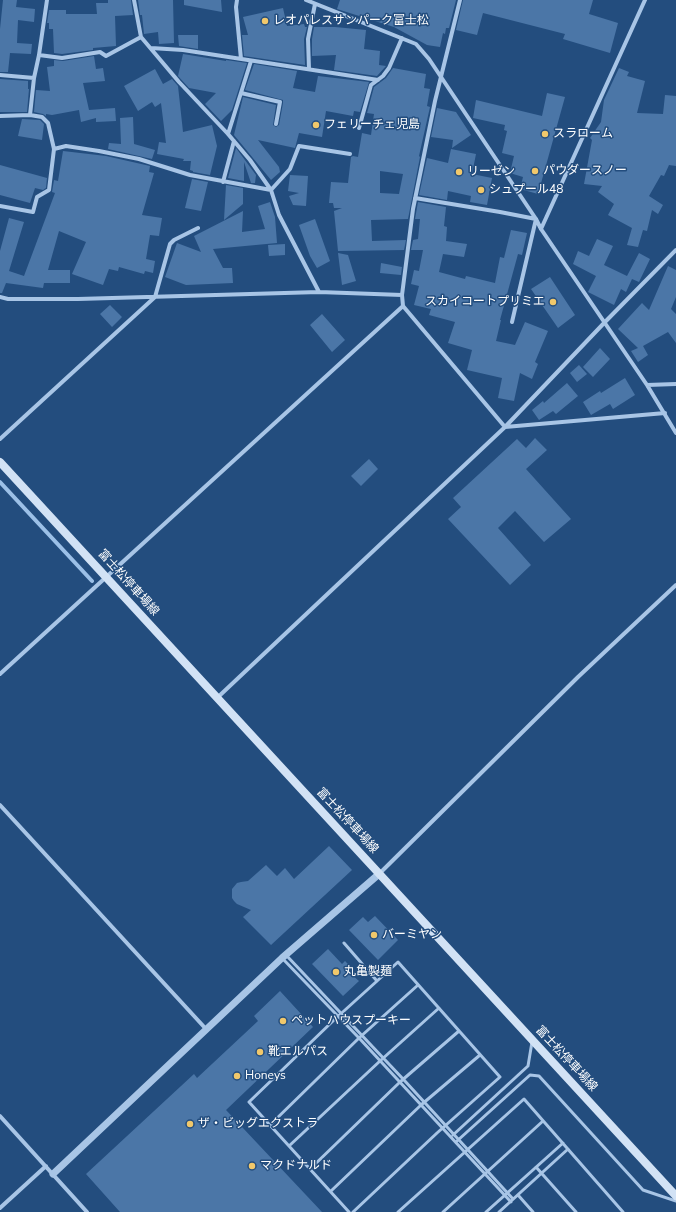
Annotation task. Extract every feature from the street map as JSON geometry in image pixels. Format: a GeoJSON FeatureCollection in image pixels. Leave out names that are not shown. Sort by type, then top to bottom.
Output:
{"type":"FeatureCollection","features":[{"type":"Feature","properties":{"kind":"main road","name":"富士松停車場線"},"geometry":{"type":"LineString","coordinates":[[0,462],[676,1196]]}},
{"type":"Feature","properties":{"kind":"street"},"geometry":{"type":"LineString","coordinates":[[30,115],[34,78],[47,0]]}},
{"type":"Feature","properties":{"kind":"street"},"geometry":{"type":"LineString","coordinates":[[134,0],[141,36],[179,82],[228,134],[250,160],[270,190],[279,215],[319,292]]}},
{"type":"Feature","properties":{"kind":"street"},"geometry":{"type":"LineString","coordinates":[[237,0],[236,7],[241,59]]}},
{"type":"Feature","properties":{"kind":"street"},"geometry":{"type":"LineString","coordinates":[[306,0],[416,44],[429,59],[536,219],[541,229],[647,385],[676,433]]}},
{"type":"Feature","properties":{"kind":"street"},"geometry":{"type":"LineString","coordinates":[[460,0],[441,78],[415,198],[402,295],[403,306],[505,427]]}},
{"type":"Feature","properties":{"kind":"street"},"geometry":{"type":"LineString","coordinates":[[541,229],[645,0]]}},
{"type":"Feature","properties":{"kind":"street"},"geometry":{"type":"LineString","coordinates":[[309,69],[308,39],[315,4]]}},
{"type":"Feature","properties":{"kind":"street"},"geometry":{"type":"LineString","coordinates":[[39,55],[62,58],[100,52],[106,56],[141,36]]}},
{"type":"Feature","properties":{"kind":"street"},"geometry":{"type":"LineString","coordinates":[[359,128],[371,85],[383,76],[389,68],[402,38]]}},
{"type":"Feature","properties":{"kind":"street"},"geometry":{"type":"LineString","coordinates":[[151,48],[183,50],[378,80]]}},
{"type":"Feature","properties":{"kind":"street"},"geometry":{"type":"LineString","coordinates":[[228,134],[251,61]]}},
{"type":"Feature","properties":{"kind":"street"},"geometry":{"type":"LineString","coordinates":[[0,75],[34,78]]}},
{"type":"Feature","properties":{"kind":"street"},"geometry":{"type":"LineString","coordinates":[[241,93],[280,102],[276,124]]}},
{"type":"Feature","properties":{"kind":"street"},"geometry":{"type":"LineString","coordinates":[[0,116],[30,115],[42,117],[48,123],[54,149],[49,190],[37,197],[33,212],[0,206]]}},
{"type":"Feature","properties":{"kind":"street"},"geometry":{"type":"LineString","coordinates":[[223,182],[234,141]]}},
{"type":"Feature","properties":{"kind":"street"},"geometry":{"type":"LineString","coordinates":[[54,149],[66,146],[99,151],[139,160],[190,175],[270,190]]}},
{"type":"Feature","properties":{"kind":"street"},"geometry":{"type":"LineString","coordinates":[[270,190],[290,170],[298,146],[350,154]]}},
{"type":"Feature","properties":{"kind":"street"},"geometry":{"type":"LineString","coordinates":[[415,198],[536,219]]}},
{"type":"Feature","properties":{"kind":"street"},"geometry":{"type":"LineString","coordinates":[[512,322],[536,219]]}},
{"type":"Feature","properties":{"kind":"street"},"geometry":{"type":"LineString","coordinates":[[0,439],[155,297],[170,244],[174,240],[198,228]]}},
{"type":"Feature","properties":{"kind":"street"},"geometry":{"type":"LineString","coordinates":[[217,698],[505,427],[605,322],[675,253]]}},
{"type":"Feature","properties":{"kind":"street"},"geometry":{"type":"LineString","coordinates":[[0,297],[8,299],[24,299],[155,297],[319,292],[402,295]]}},
{"type":"Feature","properties":{"kind":"street"},"geometry":{"type":"LineString","coordinates":[[0,674],[403,306]]}},
{"type":"Feature","properties":{"kind":"street"},"geometry":{"type":"LineString","coordinates":[[647,385],[676,384]]}},
{"type":"Feature","properties":{"kind":"street"},"geometry":{"type":"LineString","coordinates":[[505,427],[665,413]]}},
{"type":"Feature","properties":{"kind":"street"},"geometry":{"type":"LineString","coordinates":[[53,1174],[284,956],[379,874],[578,677],[676,585]]}},
{"type":"Feature","properties":{"kind":"street"},"geometry":{"type":"LineString","coordinates":[[0,805],[206,1029]]}},
{"type":"Feature","properties":{"kind":"street"},"geometry":{"type":"LineString","coordinates":[[0,1116],[87,1212]]}},
{"type":"Feature","properties":{"kind":"street"},"geometry":{"type":"LineString","coordinates":[[0,1208],[46,1166]]}},
{"type":"Feature","properties":{"kind":"lane"},"geometry":{"type":"LineString","coordinates":[[344,943],[377,981]]}},
{"type":"Feature","properties":{"kind":"lane"},"geometry":{"type":"LineString","coordinates":[[284,956],[363,1035],[404,1080],[442,1128],[457,1141],[512,1201]]}},
{"type":"Feature","properties":{"kind":"lane"},"geometry":{"type":"LineString","coordinates":[[284,956],[400,1082],[446,1126],[452,1136]]}},
{"type":"Feature","properties":{"kind":"lane"},"geometry":{"type":"LineString","coordinates":[[350,1212],[249,1102],[338,1016],[398,962],[500,1077],[442,1128],[353,1212]]}},
{"type":"Feature","properties":{"kind":"lane"},"geometry":{"type":"LineString","coordinates":[[270,1125],[359,1038],[418,985]]}},
{"type":"Feature","properties":{"kind":"lane"},"geometry":{"type":"LineString","coordinates":[[289,1146],[439,1008]]}},
{"type":"Feature","properties":{"kind":"lane"},"geometry":{"type":"LineString","coordinates":[[310,1169],[400,1082],[459,1031]]}},
{"type":"Feature","properties":{"kind":"lane"},"geometry":{"type":"LineString","coordinates":[[452,1136],[528,1066],[532,1040]]}},
{"type":"Feature","properties":{"kind":"lane"},"geometry":{"type":"LineString","coordinates":[[331,1191],[423,1104],[480,1054]]}},
{"type":"Feature","properties":{"kind":"lane"},"geometry":{"type":"LineString","coordinates":[[457,1141],[530,1075],[539,1076],[643,1190],[676,1201]]}},
{"type":"Feature","properties":{"kind":"lane"},"geometry":{"type":"LineString","coordinates":[[398,1212],[524,1099],[622,1212]]}},
{"type":"Feature","properties":{"kind":"lane"},"geometry":{"type":"LineString","coordinates":[[443,1212],[543,1121]]}},
{"type":"Feature","properties":{"kind":"lane"},"geometry":{"type":"LineString","coordinates":[[488,1211],[563,1143]]}},
{"type":"Feature","properties":{"kind":"lane"},"geometry":{"type":"LineString","coordinates":[[499,1212],[568,1149]]}},
{"type":"Feature","properties":{"kind":"lane"},"geometry":{"type":"LineString","coordinates":[[536,1167],[576,1212]]}},
{"type":"Feature","properties":{"kind":"lane"},"geometry":{"type":"LineString","coordinates":[[518,1195],[533,1212]]}},
{"type":"Feature","properties":{"kind":"building"},"geometry":{"type":"Polygon","coordinates":[[[3,0],[17,0],[16,7],[35,9],[34,22],[18,20],[17,43],[32,44],[31,54],[10,53],[8,72],[0,72],[0,29],[3,0]]]}},
{"type":"Feature","properties":{"kind":"building"},"geometry":{"type":"Polygon","coordinates":[[[108,0],[131,0],[133,15],[115,16],[116,46],[93,48],[93,50],[62,54],[54,53],[53,29],[49,29],[49,23],[47,23],[49,10],[66,10],[66,14],[97,14],[96,3],[108,3],[108,0]]]}},
{"type":"Feature","properties":{"kind":"building"},"geometry":{"type":"Polygon","coordinates":[[[138,0],[173,0],[174,43],[159,44],[158,32],[144,34],[142,15],[140,15],[138,0]]]}},
{"type":"Feature","properties":{"kind":"building"},"geometry":{"type":"Polygon","coordinates":[[[184,0],[221,0],[222,12],[184,5],[184,0]]]}},
{"type":"Feature","properties":{"kind":"building"},"geometry":{"type":"Polygon","coordinates":[[[340,0],[456,0],[449,28],[446,28],[445,34],[443,33],[440,47],[427,45],[394,27],[337,9],[340,0]]]}},
{"type":"Feature","properties":{"kind":"building"},"geometry":{"type":"Polygon","coordinates":[[[463,0],[593,0],[589,14],[618,23],[610,53],[563,39],[565,34],[483,13],[477,35],[456,30],[463,0]]]}},
{"type":"Feature","properties":{"kind":"building"},"geometry":{"type":"Polygon","coordinates":[[[283,8],[287,26],[304,24],[305,27],[307,27],[304,39],[305,65],[244,56],[242,35],[248,35],[243,17],[283,8]]]}},
{"type":"Feature","properties":{"kind":"building"},"geometry":{"type":"Polygon","coordinates":[[[314,27],[335,27],[366,30],[364,49],[380,51],[379,65],[386,66],[377,76],[334,70],[336,55],[312,56],[314,27]]]}},
{"type":"Feature","properties":{"kind":"building"},"geometry":{"type":"Polygon","coordinates":[[[178,35],[198,35],[198,49],[179,46],[178,35]]]}},
{"type":"Feature","properties":{"kind":"building"},"geometry":{"type":"Polygon","coordinates":[[[183,54],[247,63],[232,110],[221,121],[205,104],[216,93],[189,88],[178,76],[183,54]]]}},
{"type":"Feature","properties":{"kind":"building"},"geometry":{"type":"Polygon","coordinates":[[[94,56],[96,69],[103,68],[105,81],[83,83],[89,110],[115,108],[116,121],[96,122],[96,118],[81,122],[79,110],[52,115],[46,114],[46,116],[34,112],[36,90],[50,91],[47,67],[54,66],[54,60],[63,61],[94,56]]]}},
{"type":"Feature","properties":{"kind":"building"},"geometry":{"type":"Polygon","coordinates":[[[254,64],[297,71],[293,88],[315,92],[318,76],[369,82],[360,112],[354,111],[353,116],[326,111],[322,137],[299,133],[295,148],[258,140],[279,167],[280,172],[271,180],[234,135],[243,97],[276,105],[273,125],[276,127],[279,125],[283,100],[245,90],[254,64]]]}},
{"type":"Feature","properties":{"kind":"building"},"geometry":{"type":"Polygon","coordinates":[[[393,68],[426,74],[424,88],[430,89],[427,106],[430,107],[419,156],[408,219],[371,220],[372,241],[406,240],[404,250],[338,251],[334,211],[342,208],[334,208],[333,203],[329,203],[331,182],[348,183],[351,157],[358,157],[362,133],[371,135],[374,114],[367,113],[374,87],[386,78],[393,68]],[[380,171],[380,193],[399,194],[403,174],[380,171]]]}},
{"type":"Feature","properties":{"kind":"building"},"geometry":{"type":"Polygon","coordinates":[[[619,68],[629,72],[627,76],[645,81],[637,113],[663,114],[665,95],[676,96],[676,166],[669,165],[664,176],[661,175],[649,196],[663,205],[658,214],[652,210],[647,231],[643,230],[638,247],[627,245],[632,228],[608,215],[614,204],[598,192],[602,186],[584,184],[592,140],[590,138],[601,122],[604,100],[619,68]]]}},
{"type":"Feature","properties":{"kind":"building"},"geometry":{"type":"Polygon","coordinates":[[[155,69],[163,84],[172,79],[178,86],[183,132],[212,125],[217,146],[210,175],[193,172],[190,170],[191,161],[183,161],[184,159],[157,154],[159,142],[166,143],[161,103],[155,107],[152,102],[138,111],[124,86],[155,69]]]}},
{"type":"Feature","properties":{"kind":"building"},"geometry":{"type":"Polygon","coordinates":[[[0,79],[28,81],[29,89],[27,112],[0,112],[0,79]]]}},
{"type":"Feature","properties":{"kind":"building"},"geometry":{"type":"Polygon","coordinates":[[[547,93],[565,97],[538,194],[520,189],[523,177],[510,173],[514,156],[502,153],[507,131],[504,130],[505,125],[473,118],[476,100],[542,116],[547,93]]]}},
{"type":"Feature","properties":{"kind":"building"},"geometry":{"type":"Polygon","coordinates":[[[437,108],[456,112],[471,135],[452,148],[453,140],[431,137],[437,108]]]}},
{"type":"Feature","properties":{"kind":"building"},"geometry":{"type":"Polygon","coordinates":[[[133,117],[134,144],[155,150],[152,159],[108,149],[109,143],[121,144],[120,118],[133,117]]]}},
{"type":"Feature","properties":{"kind":"building"},"geometry":{"type":"Polygon","coordinates":[[[22,119],[40,120],[44,124],[42,140],[18,136],[22,119]]]}},
{"type":"Feature","properties":{"kind":"building"},"geometry":{"type":"Polygon","coordinates":[[[236,148],[256,175],[255,183],[251,183],[244,162],[244,181],[228,178],[236,148]]]}},
{"type":"Feature","properties":{"kind":"building"},"geometry":{"type":"Polygon","coordinates":[[[451,149],[476,154],[472,174],[492,178],[487,205],[470,202],[471,196],[448,191],[447,200],[419,195],[427,158],[448,163],[451,149]]]}},
{"type":"Feature","properties":{"kind":"building"},"geometry":{"type":"Polygon","coordinates":[[[63,151],[106,156],[150,166],[149,172],[154,173],[142,215],[162,218],[159,236],[150,235],[146,259],[155,261],[153,273],[145,271],[144,274],[119,267],[118,271],[109,269],[103,285],[72,274],[86,242],[59,231],[48,270],[70,270],[70,283],[44,283],[43,288],[6,283],[2,293],[0,293],[0,251],[9,218],[24,222],[9,271],[24,276],[55,193],[52,192],[54,180],[58,181],[63,151]]]}},
{"type":"Feature","properties":{"kind":"building"},"geometry":{"type":"Polygon","coordinates":[[[0,165],[47,178],[46,188],[43,190],[35,188],[30,203],[0,195],[0,165]]]}},
{"type":"Feature","properties":{"kind":"building"},"geometry":{"type":"Polygon","coordinates":[[[290,175],[308,176],[306,206],[293,205],[289,196],[299,193],[288,191],[290,175]]]}},
{"type":"Feature","properties":{"kind":"building"},"geometry":{"type":"Polygon","coordinates":[[[192,179],[208,182],[201,211],[185,208],[192,179]]]}},
{"type":"Feature","properties":{"kind":"building"},"geometry":{"type":"Polygon","coordinates":[[[226,185],[243,188],[243,204],[224,220],[226,185]]]}},
{"type":"Feature","properties":{"kind":"building"},"geometry":{"type":"Polygon","coordinates":[[[270,202],[275,217],[277,243],[213,249],[223,268],[232,268],[233,283],[186,285],[165,277],[177,243],[201,252],[194,236],[243,211],[242,232],[265,229],[258,206],[270,202]]]}},
{"type":"Feature","properties":{"kind":"building"},"geometry":{"type":"Polygon","coordinates":[[[418,202],[446,207],[444,226],[447,227],[446,241],[467,244],[464,257],[443,254],[439,272],[465,279],[466,276],[495,283],[500,257],[504,258],[511,230],[527,233],[522,255],[518,254],[500,320],[496,341],[515,345],[525,322],[548,331],[535,362],[538,364],[532,379],[520,373],[514,401],[498,398],[502,378],[467,370],[472,350],[448,343],[455,322],[429,315],[431,309],[414,305],[419,286],[411,284],[414,270],[419,271],[423,250],[411,250],[413,240],[418,239],[420,219],[415,219],[418,202]]]}},
{"type":"Feature","properties":{"kind":"building"},"geometry":{"type":"Polygon","coordinates":[[[315,219],[330,261],[317,268],[310,256],[299,225],[315,219]]]}},
{"type":"Feature","properties":{"kind":"building"},"geometry":{"type":"Polygon","coordinates":[[[597,239],[613,246],[604,265],[627,276],[639,253],[650,259],[639,282],[632,279],[626,292],[621,289],[614,305],[588,292],[596,276],[573,264],[578,251],[589,256],[597,239]]]}},
{"type":"Feature","properties":{"kind":"building"},"geometry":{"type":"Polygon","coordinates":[[[285,244],[285,255],[269,256],[268,245],[285,244]]]}},
{"type":"Feature","properties":{"kind":"building"},"geometry":{"type":"Polygon","coordinates":[[[338,253],[348,255],[356,281],[342,285],[338,253]]]}},
{"type":"Feature","properties":{"kind":"building"},"geometry":{"type":"Polygon","coordinates":[[[381,263],[402,267],[401,275],[380,273],[381,263]]]}},
{"type":"Feature","properties":{"kind":"building"},"geometry":{"type":"Polygon","coordinates":[[[668,266],[676,270],[676,297],[671,309],[676,314],[676,343],[668,332],[643,346],[648,355],[638,362],[631,351],[638,348],[618,329],[642,303],[649,310],[668,266]]]}},
{"type":"Feature","properties":{"kind":"building","name":"スカイコートプリミエ"},"geometry":{"type":"Polygon","coordinates":[[[550,277],[575,315],[558,328],[531,289],[550,277]]]}},
{"type":"Feature","properties":{"kind":"building"},"geometry":{"type":"Polygon","coordinates":[[[110,305],[122,317],[112,327],[100,314],[110,305]]]}},
{"type":"Feature","properties":{"kind":"building"},"geometry":{"type":"Polygon","coordinates":[[[322,314],[345,340],[332,352],[310,325],[322,314]]]}},
{"type":"Feature","properties":{"kind":"building"},"geometry":{"type":"Polygon","coordinates":[[[600,348],[610,359],[593,377],[583,367],[600,348]]]}},
{"type":"Feature","properties":{"kind":"building"},"geometry":{"type":"Polygon","coordinates":[[[579,365],[587,374],[577,382],[570,373],[579,365]]]}},
{"type":"Feature","properties":{"kind":"building"},"geometry":{"type":"Polygon","coordinates":[[[625,378],[635,395],[613,409],[610,404],[591,415],[583,402],[625,378]]]}},
{"type":"Feature","properties":{"kind":"building"},"geometry":{"type":"Polygon","coordinates":[[[567,383],[578,396],[556,414],[553,411],[539,420],[532,410],[543,401],[544,403],[567,383]]]}},
{"type":"Feature","properties":{"kind":"building"},"geometry":{"type":"Polygon","coordinates":[[[535,438],[547,450],[526,469],[571,519],[544,542],[515,511],[498,528],[531,565],[510,585],[448,519],[461,507],[453,498],[517,439],[526,448],[535,438]]]}},
{"type":"Feature","properties":{"kind":"building"},"geometry":{"type":"Polygon","coordinates":[[[369,459],[378,469],[361,486],[351,476],[369,459]]]}},
{"type":"Feature","properties":{"kind":"building"},"geometry":{"type":"Polygon","coordinates":[[[329,846],[352,870],[271,945],[243,917],[251,910],[237,904],[234,901],[232,898],[232,889],[237,883],[248,881],[266,865],[277,876],[285,868],[294,879],[329,846]]]}},
{"type":"Feature","properties":{"kind":"building","name":"バーミヤン"},"geometry":{"type":"Polygon","coordinates":[[[375,916],[398,940],[378,960],[349,930],[363,917],[368,922],[375,916]]]}},
{"type":"Feature","properties":{"kind":"building","name":"丸亀製麺"},"geometry":{"type":"Polygon","coordinates":[[[328,949],[342,964],[345,961],[354,970],[351,974],[359,981],[343,996],[312,964],[328,949]]]}},
{"type":"Feature","properties":{"kind":"building","name":"ザ・ビッグエクストラ"},"geometry":{"type":"Polygon","coordinates":[[[280,991],[313,1027],[226,1110],[322,1212],[120,1212],[86,1174],[194,1074],[197,1078],[258,1021],[254,1016],[280,991]]]}},
{"type":"Feature","properties":{"kind":"waterway"},"geometry":{"type":"LineString","coordinates":[[0,482],[92,581]]}},
{"type":"Feature","properties":{"kind":"place","name":"レオパレスサンパーク富士松"},"geometry":{"type":"Point","coordinates":[265,21]}},
{"type":"Feature","properties":{"kind":"place","name":"フェリーチェ児島"},"geometry":{"type":"Point","coordinates":[316,125]}},
{"type":"Feature","properties":{"kind":"place","name":"スラローム"},"geometry":{"type":"Point","coordinates":[545,134]}},
{"type":"Feature","properties":{"kind":"place","name":"パウダースノー"},"geometry":{"type":"Point","coordinates":[535,171]}},
{"type":"Feature","properties":{"kind":"place","name":"リーゼン"},"geometry":{"type":"Point","coordinates":[459,172]}},
{"type":"Feature","properties":{"kind":"place","name":"シュプール48"},"geometry":{"type":"Point","coordinates":[481,190]}},
{"type":"Feature","properties":{"kind":"place","name":"スカイコートプリミエ"},"geometry":{"type":"Point","coordinates":[553,302]}},
{"type":"Feature","properties":{"kind":"place","name":"バーミヤン"},"geometry":{"type":"Point","coordinates":[374,935]}},
{"type":"Feature","properties":{"kind":"place","name":"丸亀製麺"},"geometry":{"type":"Point","coordinates":[336,972]}},
{"type":"Feature","properties":{"kind":"place","name":"ペットハウスプーキー"},"geometry":{"type":"Point","coordinates":[283,1021]}},
{"type":"Feature","properties":{"kind":"place","name":"靴エルパス"},"geometry":{"type":"Point","coordinates":[260,1052]}},
{"type":"Feature","properties":{"kind":"place","name":"Honeys"},"geometry":{"type":"Point","coordinates":[237,1076]}},
{"type":"Feature","properties":{"kind":"place","name":"ザ・ビッグエクストラ"},"geometry":{"type":"Point","coordinates":[190,1124]}},
{"type":"Feature","properties":{"kind":"place","name":"マクドナルド"},"geometry":{"type":"Point","coordinates":[252,1166]}}]}
